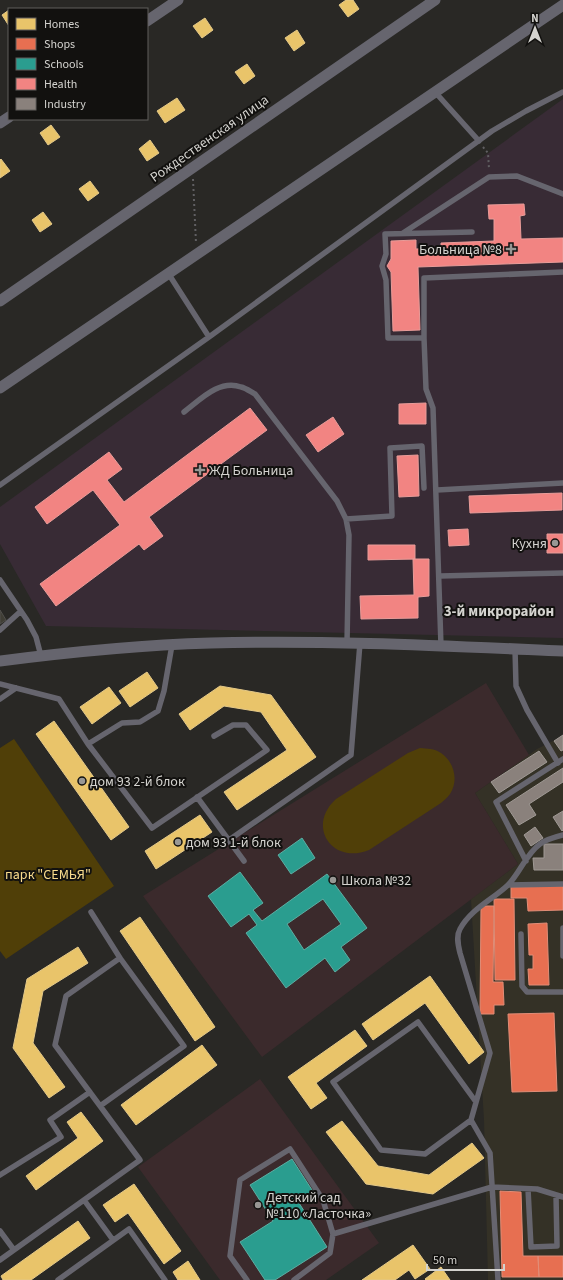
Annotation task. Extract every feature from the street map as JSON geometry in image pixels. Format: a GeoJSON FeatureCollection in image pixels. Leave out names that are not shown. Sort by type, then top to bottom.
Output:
{"type":"FeatureCollection","features":[{"type":"Feature","properties":{"kind":"street"},"geometry":{"type":"LineString","coordinates":[[148,20],[178,0]]}},
{"type":"Feature","properties":{"kind":"street","name":"Рождественская улица"},"geometry":{"type":"LineString","coordinates":[[0,301],[435,0]]}},
{"type":"Feature","properties":{"kind":"street"},"geometry":{"type":"LineString","coordinates":[[0,388],[563,5]]}},
{"type":"Feature","properties":{"kind":"street"},"geometry":{"type":"LineString","coordinates":[[0,661],[41,656],[212,643],[360,643],[563,651]]}},
{"type":"Feature","properties":{"kind":"lane"},"geometry":{"type":"LineString","coordinates":[[435,92],[479,141]]}},
{"type":"Feature","properties":{"kind":"lane"},"geometry":{"type":"LineString","coordinates":[[0,485],[209,337],[479,141],[526,111],[563,92]]}},
{"type":"Feature","properties":{"kind":"lane"},"geometry":{"type":"LineString","coordinates":[[403,234],[489,177],[517,176],[563,194]]}},
{"type":"Feature","properties":{"kind":"lane"},"geometry":{"type":"LineString","coordinates":[[424,338],[388,338],[386,280],[382,266],[386,254],[385,234],[472,232]]}},
{"type":"Feature","properties":{"kind":"lane"},"geometry":{"type":"LineString","coordinates":[[441,646],[437,490],[433,408],[426,389],[424,278],[563,272]]}},
{"type":"Feature","properties":{"kind":"lane"},"geometry":{"type":"LineString","coordinates":[[168,273],[209,337]]}},
{"type":"Feature","properties":{"kind":"lane"},"geometry":{"type":"LineString","coordinates":[[184,412],[211,390],[225,386],[240,386],[255,394],[337,501],[346,519],[349,535],[347,643]]}},
{"type":"Feature","properties":{"kind":"lane"},"geometry":{"type":"LineString","coordinates":[[346,519],[392,516],[390,448],[422,446],[424,488]]}},
{"type":"Feature","properties":{"kind":"lane"},"geometry":{"type":"LineString","coordinates":[[437,490],[563,484]]}},
{"type":"Feature","properties":{"kind":"lane"},"geometry":{"type":"LineString","coordinates":[[440,576],[563,573]]}},
{"type":"Feature","properties":{"kind":"lane"},"geometry":{"type":"LineString","coordinates":[[0,580],[21,611],[36,637],[41,656]]}},
{"type":"Feature","properties":{"kind":"lane"},"geometry":{"type":"LineString","coordinates":[[0,630],[21,611]]}},
{"type":"Feature","properties":{"kind":"lane"},"geometry":{"type":"LineString","coordinates":[[229,840],[351,755],[360,643]]}},
{"type":"Feature","properties":{"kind":"lane"},"geometry":{"type":"LineString","coordinates":[[88,744],[122,724],[140,722],[158,711],[164,691],[172,645]]}},
{"type":"Feature","properties":{"kind":"lane"},"geometry":{"type":"LineString","coordinates":[[515,649],[516,686],[526,710],[560,761],[496,802],[526,861]]}},
{"type":"Feature","properties":{"kind":"lane"},"geometry":{"type":"LineString","coordinates":[[0,684],[59,699],[88,744],[152,828],[266,750],[246,725],[233,725],[214,736]]}},
{"type":"Feature","properties":{"kind":"lane"},"geometry":{"type":"LineString","coordinates":[[0,699],[16,688]]}},
{"type":"Feature","properties":{"kind":"lane"},"geometry":{"type":"LineString","coordinates":[[197,797],[244,861]]}},
{"type":"Feature","properties":{"kind":"lane"},"geometry":{"type":"LineString","coordinates":[[476,1102],[418,1022],[334,1082],[381,1150],[425,1154],[471,1120],[490,1053],[460,953],[458,944],[459,931],[465,921],[480,906],[508,885],[540,844],[563,835]]}},
{"type":"Feature","properties":{"kind":"lane"},"geometry":{"type":"LineString","coordinates":[[508,885],[563,884]]}},
{"type":"Feature","properties":{"kind":"lane"},"geometry":{"type":"LineString","coordinates":[[91,912],[120,958],[184,1046],[100,1106]]}},
{"type":"Feature","properties":{"kind":"lane"},"geometry":{"type":"LineString","coordinates":[[563,928],[563,956]]}},
{"type":"Feature","properties":{"kind":"lane"},"geometry":{"type":"LineString","coordinates":[[521,934],[522,986],[527,992],[563,992]]}},
{"type":"Feature","properties":{"kind":"lane"},"geometry":{"type":"LineString","coordinates":[[0,1260],[140,1160],[55,1045],[66,996],[120,958]]}},
{"type":"Feature","properties":{"kind":"lane"},"geometry":{"type":"LineString","coordinates":[[0,1175],[61,1137],[50,1120],[90,1092]]}},
{"type":"Feature","properties":{"kind":"lane"},"geometry":{"type":"LineString","coordinates":[[471,1120],[490,1153],[498,1280]]}},
{"type":"Feature","properties":{"kind":"lane"},"geometry":{"type":"LineString","coordinates":[[247,1280],[230,1256],[240,1180],[290,1149],[323,1200],[333,1234],[330,1253],[294,1280]]}},
{"type":"Feature","properties":{"kind":"lane"},"geometry":{"type":"LineString","coordinates":[[333,1234],[492,1187],[538,1189],[563,1197]]}},
{"type":"Feature","properties":{"kind":"lane"},"geometry":{"type":"LineString","coordinates":[[528,1189],[531,1247],[557,1246],[556,1195]]}},
{"type":"Feature","properties":{"kind":"lane"},"geometry":{"type":"LineString","coordinates":[[84,1200],[113,1240]]}},
{"type":"Feature","properties":{"kind":"lane"},"geometry":{"type":"LineString","coordinates":[[58,1280],[129,1229],[164,1280]]}},
{"type":"Feature","properties":{"kind":"lane"},"geometry":{"type":"LineString","coordinates":[[0,1231],[14,1250]]}},
{"type":"Feature","properties":{"kind":"path"},"geometry":{"type":"LineString","coordinates":[[479,141],[488,153],[489,177]]}},
{"type":"Feature","properties":{"kind":"path"},"geometry":{"type":"LineString","coordinates":[[192,168],[197,253]]}},
{"type":"Feature","properties":{"kind":"shaded area"},"geometry":{"type":"Polygon","coordinates":[[[563,99],[563,638],[46,626],[0,544],[0,507],[563,99]]]}},
{"type":"Feature","properties":{"kind":"shaded area","name":"Школа №32"},"geometry":{"type":"Polygon","coordinates":[[[486,683],[529,755],[475,793],[518,864],[262,1057],[143,896],[486,683]]]}},
{"type":"Feature","properties":{"kind":"shaded area"},"geometry":{"type":"Polygon","coordinates":[[[563,736],[563,1280],[488,1280],[484,1120],[471,899],[518,864],[475,793],[537,749],[563,736]]]}},
{"type":"Feature","properties":{"kind":"shaded area","name":"Детский сад №110 «Ласточка»"},"geometry":{"type":"Polygon","coordinates":[[[260,1079],[379,1243],[326,1280],[220,1280],[138,1167],[260,1079]]]}},
{"type":"Feature","properties":{"kind":"green space","name":"парк \"СЕМЬЯ\""},"geometry":{"type":"Polygon","coordinates":[[[14,739],[114,886],[6,959],[0,951],[0,748],[14,739]]]}},
{"type":"Feature","properties":{"kind":"green space"},"geometry":{"type":"Polygon","coordinates":[[[420,748],[438,751],[449,761],[455,777],[453,789],[449,795],[441,803],[369,850],[356,853],[344,852],[334,848],[327,840],[323,820],[327,810],[336,799],[408,753],[420,748]]]}},
{"type":"Feature","properties":{"kind":"building: Homes"},"geometry":{"type":"Polygon","coordinates":[[[346,0],[353,0],[359,9],[348,17],[339,5],[346,0]]]}},
{"type":"Feature","properties":{"kind":"building: Homes"},"geometry":{"type":"Polygon","coordinates":[[[8,11],[8,24],[2,15],[8,11]]]}},
{"type":"Feature","properties":{"kind":"building: Homes"},"geometry":{"type":"Polygon","coordinates":[[[205,18],[213,30],[202,38],[193,26],[205,18]]]}},
{"type":"Feature","properties":{"kind":"building: Homes"},"geometry":{"type":"Polygon","coordinates":[[[297,30],[305,43],[294,51],[285,38],[297,30]]]}},
{"type":"Feature","properties":{"kind":"building: Homes"},"geometry":{"type":"Polygon","coordinates":[[[247,64],[255,76],[244,84],[235,72],[247,64]]]}},
{"type":"Feature","properties":{"kind":"building: Homes"},"geometry":{"type":"Polygon","coordinates":[[[177,98],[185,110],[165,123],[157,111],[177,98]]]}},
{"type":"Feature","properties":{"kind":"building: Homes"},"geometry":{"type":"Polygon","coordinates":[[[51,125],[60,137],[48,145],[40,133],[51,125]]]}},
{"type":"Feature","properties":{"kind":"building: Homes"},"geometry":{"type":"Polygon","coordinates":[[[150,140],[159,153],[147,161],[139,149],[150,140]]]}},
{"type":"Feature","properties":{"kind":"building: Homes"},"geometry":{"type":"Polygon","coordinates":[[[1,159],[10,171],[0,178],[0,160],[1,159]]]}},
{"type":"Feature","properties":{"kind":"building: Homes"},"geometry":{"type":"Polygon","coordinates":[[[90,181],[99,193],[88,201],[79,189],[90,181]]]}},
{"type":"Feature","properties":{"kind":"building: Homes"},"geometry":{"type":"Polygon","coordinates":[[[43,212],[52,224],[40,232],[32,220],[43,212]]]}},
{"type":"Feature","properties":{"kind":"building: Homes"},"geometry":{"type":"Polygon","coordinates":[[[147,672],[158,688],[130,707],[119,691],[147,672]]]}},
{"type":"Feature","properties":{"kind":"building: Homes"},"geometry":{"type":"Polygon","coordinates":[[[220,686],[271,695],[316,757],[237,810],[224,792],[287,750],[261,712],[224,706],[190,730],[179,714],[220,686]]]}},
{"type":"Feature","properties":{"kind":"building: Homes"},"geometry":{"type":"Polygon","coordinates":[[[109,687],[121,703],[92,724],[80,707],[109,687]]]}},
{"type":"Feature","properties":{"kind":"building: Homes","name":"дом 93 2-й блок"},"geometry":{"type":"Polygon","coordinates":[[[54,721],[129,827],[111,840],[36,734],[54,721]]]}},
{"type":"Feature","properties":{"kind":"building: Homes","name":"дом 93 1-й блок"},"geometry":{"type":"Polygon","coordinates":[[[200,815],[212,832],[156,869],[145,851],[200,815]]]}},
{"type":"Feature","properties":{"kind":"building: Homes"},"geometry":{"type":"Polygon","coordinates":[[[140,917],[215,1027],[195,1041],[120,931],[140,917]]]}},
{"type":"Feature","properties":{"kind":"building: Homes"},"geometry":{"type":"Polygon","coordinates":[[[78,947],[88,963],[43,991],[33,1043],[65,1087],[49,1098],[13,1048],[27,979],[78,947]]]}},
{"type":"Feature","properties":{"kind":"building: Homes"},"geometry":{"type":"Polygon","coordinates":[[[430,976],[484,1052],[469,1064],[425,1003],[373,1040],[362,1024],[430,976]]]}},
{"type":"Feature","properties":{"kind":"building: Homes"},"geometry":{"type":"Polygon","coordinates":[[[355,1030],[367,1046],[316,1083],[327,1098],[311,1109],[288,1077],[355,1030]]]}},
{"type":"Feature","properties":{"kind":"building: Homes"},"geometry":{"type":"Polygon","coordinates":[[[202,1045],[217,1065],[136,1125],[121,1105],[202,1045]]]}},
{"type":"Feature","properties":{"kind":"building: Homes"},"geometry":{"type":"Polygon","coordinates":[[[81,1112],[103,1141],[36,1190],[26,1176],[78,1138],[67,1122],[81,1112]]]}},
{"type":"Feature","properties":{"kind":"building: Homes"},"geometry":{"type":"Polygon","coordinates":[[[342,1121],[378,1166],[429,1175],[472,1143],[484,1158],[433,1194],[366,1184],[326,1132],[342,1121]]]}},
{"type":"Feature","properties":{"kind":"building: Homes"},"geometry":{"type":"Polygon","coordinates":[[[134,1184],[181,1251],[164,1264],[128,1213],[115,1222],[103,1205],[134,1184]]]}},
{"type":"Feature","properties":{"kind":"building: Homes"},"geometry":{"type":"Polygon","coordinates":[[[78,1221],[90,1238],[31,1280],[3,1280],[1,1276],[78,1221]]]}},
{"type":"Feature","properties":{"kind":"building: Homes"},"geometry":{"type":"Polygon","coordinates":[[[413,1245],[430,1269],[415,1279],[409,1270],[395,1280],[362,1280],[413,1245]]]}},
{"type":"Feature","properties":{"kind":"building: Homes"},"geometry":{"type":"Polygon","coordinates":[[[188,1261],[200,1280],[178,1280],[173,1272],[188,1261]]]}},
{"type":"Feature","properties":{"kind":"building: Homes"},"geometry":{"type":"Polygon","coordinates":[[[441,1267],[450,1280],[425,1279],[441,1267]]]}},
{"type":"Feature","properties":{"kind":"building: Shops"},"geometry":{"type":"Polygon","coordinates":[[[563,886],[563,910],[528,911],[527,898],[511,898],[511,887],[563,886]]]}},
{"type":"Feature","properties":{"kind":"building: Shops"},"geometry":{"type":"Polygon","coordinates":[[[494,899],[514,899],[515,980],[495,980],[494,899]]]}},
{"type":"Feature","properties":{"kind":"building: Shops"},"geometry":{"type":"Polygon","coordinates":[[[481,906],[494,906],[493,982],[503,982],[504,1005],[494,1005],[494,1014],[480,1014],[481,906]]]}},
{"type":"Feature","properties":{"kind":"building: Shops"},"geometry":{"type":"Polygon","coordinates":[[[547,923],[549,985],[529,985],[528,969],[533,969],[533,955],[529,955],[528,924],[547,923]]]}},
{"type":"Feature","properties":{"kind":"building: Shops"},"geometry":{"type":"Polygon","coordinates":[[[554,1013],[557,1091],[512,1092],[508,1014],[554,1013]]]}},
{"type":"Feature","properties":{"kind":"building: Shops"},"geometry":{"type":"Polygon","coordinates":[[[500,1191],[521,1192],[523,1256],[538,1256],[539,1277],[502,1277],[500,1191]]]}},
{"type":"Feature","properties":{"kind":"building: Shops"},"geometry":{"type":"Polygon","coordinates":[[[538,1256],[563,1256],[563,1277],[539,1277],[538,1256]]]}},
{"type":"Feature","properties":{"kind":"building: Schools"},"geometry":{"type":"Polygon","coordinates":[[[302,838],[315,858],[291,874],[278,855],[302,838]]]}},
{"type":"Feature","properties":{"kind":"building: Schools"},"geometry":{"type":"Polygon","coordinates":[[[240,872],[263,903],[253,910],[262,921],[327,874],[367,928],[341,947],[350,960],[335,972],[325,958],[286,988],[246,933],[257,925],[249,914],[231,927],[208,896],[240,872]],[[323,899],[287,924],[304,950],[341,924],[323,899]]]}},
{"type":"Feature","properties":{"kind":"building: Schools"},"geometry":{"type":"Polygon","coordinates":[[[292,1159],[314,1193],[299,1203],[327,1247],[275,1280],[265,1280],[240,1242],[273,1221],[250,1185],[292,1159]]]}},
{"type":"Feature","properties":{"kind":"building: Health"},"geometry":{"type":"Polygon","coordinates":[[[524,204],[525,215],[520,216],[521,239],[563,238],[563,262],[418,267],[420,330],[393,331],[391,272],[387,266],[391,259],[391,241],[416,240],[416,249],[441,248],[441,243],[494,241],[494,219],[489,219],[488,205],[524,204]]]}},
{"type":"Feature","properties":{"kind":"building: Health"},"geometry":{"type":"Polygon","coordinates":[[[426,403],[426,424],[399,424],[399,404],[426,403]]]}},
{"type":"Feature","properties":{"kind":"building: Health"},"geometry":{"type":"Polygon","coordinates":[[[250,408],[267,430],[149,517],[163,536],[144,550],[139,544],[56,606],[40,584],[120,525],[93,490],[47,524],[35,507],[109,452],[122,469],[107,480],[124,502],[250,408]]]}},
{"type":"Feature","properties":{"kind":"building: Health"},"geometry":{"type":"Polygon","coordinates":[[[333,417],[344,434],[318,452],[306,435],[333,417]]]}},
{"type":"Feature","properties":{"kind":"building: Health"},"geometry":{"type":"Polygon","coordinates":[[[418,455],[419,496],[399,497],[397,456],[418,455]]]}},
{"type":"Feature","properties":{"kind":"building: Health"},"geometry":{"type":"Polygon","coordinates":[[[562,493],[562,510],[470,513],[469,496],[562,493]]]}},
{"type":"Feature","properties":{"kind":"building: Health"},"geometry":{"type":"Polygon","coordinates":[[[468,529],[469,545],[449,546],[448,530],[468,529]]]}},
{"type":"Feature","properties":{"kind":"building: Health","name":"Кухня"},"geometry":{"type":"Polygon","coordinates":[[[547,534],[563,534],[563,553],[547,553],[547,534]]]}},
{"type":"Feature","properties":{"kind":"building: Health"},"geometry":{"type":"Polygon","coordinates":[[[368,545],[415,545],[415,559],[368,560],[368,545]]]}},
{"type":"Feature","properties":{"kind":"building: Health"},"geometry":{"type":"Polygon","coordinates":[[[413,559],[429,559],[429,596],[418,597],[418,618],[361,619],[360,596],[414,595],[413,559]]]}},
{"type":"Feature","properties":{"kind":"building: Industry"},"geometry":{"type":"Polygon","coordinates":[[[563,735],[563,750],[561,751],[554,741],[563,735]]]}},
{"type":"Feature","properties":{"kind":"building: Industry"},"geometry":{"type":"Polygon","coordinates":[[[539,751],[547,762],[499,793],[491,782],[539,751]]]}},
{"type":"Feature","properties":{"kind":"building: Industry"},"geometry":{"type":"Polygon","coordinates":[[[563,768],[563,782],[529,804],[536,815],[519,825],[506,805],[563,768]]]}},
{"type":"Feature","properties":{"kind":"building: Industry"},"geometry":{"type":"Polygon","coordinates":[[[563,811],[563,830],[562,831],[553,817],[563,811]]]}},
{"type":"Feature","properties":{"kind":"building: Industry"},"geometry":{"type":"Polygon","coordinates":[[[535,827],[543,838],[531,846],[524,835],[535,827]]]}},
{"type":"Feature","properties":{"kind":"building: Industry"},"geometry":{"type":"Polygon","coordinates":[[[544,844],[563,844],[563,870],[534,870],[533,858],[544,858],[544,844]]]}},
{"type":"Feature","properties":{"kind":"building: Other"},"geometry":{"type":"Polygon","coordinates":[[[0,610],[6,620],[0,624],[0,610]]]}},
{"type":"Feature","properties":{"kind":"place","name":"Больница №8"},"geometry":{"type":"Point","coordinates":[511,249]}},
{"type":"Feature","properties":{"kind":"place","name":"ЖД Больница"},"geometry":{"type":"Point","coordinates":[200,470]}},
{"type":"Feature","properties":{"kind":"place","name":"Кухня"},"geometry":{"type":"Point","coordinates":[555,543]}},
{"type":"Feature","properties":{"kind":"place","name":"дом 93 2-й блок"},"geometry":{"type":"Point","coordinates":[82,781]}},
{"type":"Feature","properties":{"kind":"place","name":"дом 93 1-й блок"},"geometry":{"type":"Point","coordinates":[178,842]}},
{"type":"Feature","properties":{"kind":"place","name":"Школа №32"},"geometry":{"type":"Point","coordinates":[333,880]}},
{"type":"Feature","properties":{"kind":"place","name":"Детский сад №110 «Ласточка»"},"geometry":{"type":"Point","coordinates":[258,1205]}},
{"type":"Feature","properties":{"kind":"district","name":"3-й микрорайон"},"geometry":{"type":"Point","coordinates":[499,611]}}]}
